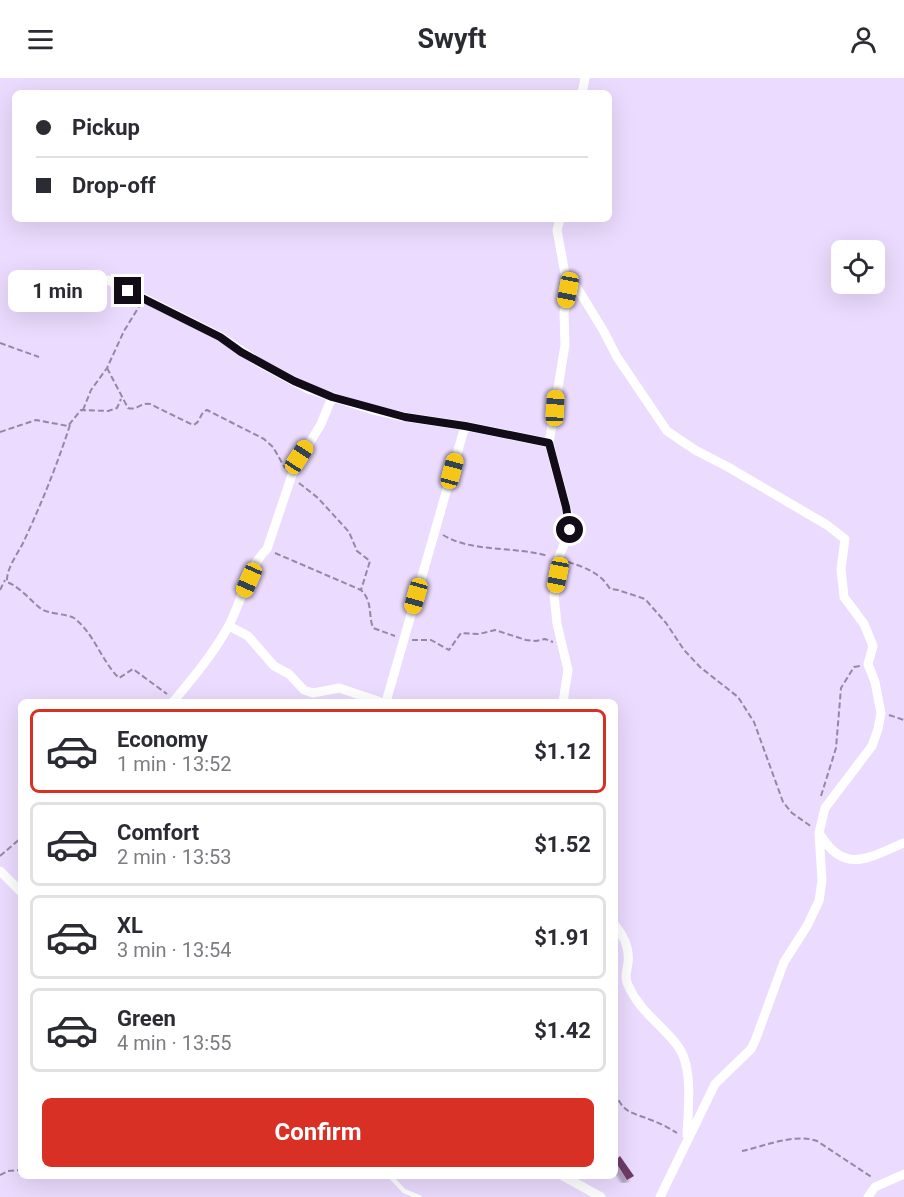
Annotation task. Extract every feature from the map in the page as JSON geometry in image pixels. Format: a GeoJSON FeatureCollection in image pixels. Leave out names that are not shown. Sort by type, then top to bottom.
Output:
{"type":"FeatureCollection","features":[{"type":"Feature","properties":{"kind":"street"},"geometry":{"type":"LineString","coordinates":[[559,222],[557,230],[568,290],[564,313],[565,345],[549,443],[570,522],[570,530],[558,559],[554,595],[561,645],[564,649],[568,670],[563,699]]}},
{"type":"Feature","properties":{"kind":"street"},"geometry":{"type":"LineString","coordinates":[[566,276],[578,289],[603,330],[616,357],[667,431],[695,450],[827,525],[845,539],[841,569],[844,597],[864,624],[873,646],[868,664],[875,682],[881,713],[872,746],[825,808],[819,833],[822,881],[819,901],[784,962],[751,1049],[715,1084],[660,1197]]}},
{"type":"Feature","properties":{"kind":"street"},"geometry":{"type":"LineString","coordinates":[[108,280],[220,337],[241,352],[289,379],[332,397],[405,417],[465,426],[549,443]]}},
{"type":"Feature","properties":{"kind":"street"},"geometry":{"type":"LineString","coordinates":[[176,699],[207,660],[229,626],[258,559],[267,549],[299,457],[321,423],[332,397]]}},
{"type":"Feature","properties":{"kind":"street"},"geometry":{"type":"LineString","coordinates":[[387,699],[465,426]]}},
{"type":"Feature","properties":{"kind":"street"},"geometry":{"type":"LineString","coordinates":[[229,626],[248,636],[274,666],[289,674],[304,690],[313,693],[339,688],[372,699]]}},
{"type":"Feature","properties":{"kind":"street"},"geometry":{"type":"LineString","coordinates":[[819,833],[834,854],[852,860],[866,858],[904,843]]}},
{"type":"Feature","properties":{"kind":"street"},"geometry":{"type":"LineString","coordinates":[[0,871],[18,889]]}},
{"type":"Feature","properties":{"kind":"street"},"geometry":{"type":"LineString","coordinates":[[618,930],[625,939],[628,954],[627,984],[639,1006],[676,1044],[684,1059],[689,1101],[686,1140]]}},
{"type":"Feature","properties":{"kind":"street"},"geometry":{"type":"LineString","coordinates":[[868,1197],[875,1187],[904,1174]]}},
{"type":"Feature","properties":{"kind":"street"},"geometry":{"type":"LineString","coordinates":[[568,1179],[601,1197]]}},
{"type":"Feature","properties":{"kind":"lane"},"geometry":{"type":"LineString","coordinates":[[393,1179],[404,1191],[419,1197]]}},
{"type":"Feature","properties":{"kind":"path"},"geometry":{"type":"LineString","coordinates":[[0,590],[43,496],[70,425],[83,410],[143,299]]}},
{"type":"Feature","properties":{"kind":"path"},"geometry":{"type":"LineString","coordinates":[[0,343],[39,357]]}},
{"type":"Feature","properties":{"kind":"path"},"geometry":{"type":"LineString","coordinates":[[107,368],[121,399],[130,409],[136,409],[146,403],[150,404],[193,425],[207,410],[264,439],[273,447],[291,476],[318,498],[352,535],[357,551],[368,558],[370,564],[361,591]]}},
{"type":"Feature","properties":{"kind":"path"},"geometry":{"type":"LineString","coordinates":[[83,410],[108,411],[117,408],[121,399]]}},
{"type":"Feature","properties":{"kind":"path"},"geometry":{"type":"LineString","coordinates":[[0,432],[36,420],[70,425]]}},
{"type":"Feature","properties":{"kind":"path"},"geometry":{"type":"LineString","coordinates":[[435,530],[452,540],[530,551],[558,559],[594,573],[607,584],[609,589],[639,596],[650,604],[700,667],[738,697],[754,722],[783,802],[792,813],[819,833]]}},
{"type":"Feature","properties":{"kind":"path"},"geometry":{"type":"LineString","coordinates":[[267,549],[361,591],[370,603],[373,628],[404,639],[431,640],[449,650],[461,633],[479,634],[495,630],[526,640],[545,639],[561,645]]}},
{"type":"Feature","properties":{"kind":"path"},"geometry":{"type":"LineString","coordinates":[[7,578],[7,582],[15,585],[42,610],[75,619],[92,638],[118,677],[121,678],[133,669],[171,699]]}},
{"type":"Feature","properties":{"kind":"path"},"geometry":{"type":"LineString","coordinates":[[821,796],[836,748],[841,687],[854,667],[868,664]]}},
{"type":"Feature","properties":{"kind":"path"},"geometry":{"type":"LineString","coordinates":[[881,713],[904,720]]}},
{"type":"Feature","properties":{"kind":"path"},"geometry":{"type":"LineString","coordinates":[[0,856],[18,841]]}},
{"type":"Feature","properties":{"kind":"path"},"geometry":{"type":"LineString","coordinates":[[618,1100],[628,1112],[668,1127],[686,1140]]}},
{"type":"Feature","properties":{"kind":"path"},"geometry":{"type":"LineString","coordinates":[[742,1151],[795,1138],[808,1138],[817,1141],[883,1184]]}},
{"type":"Feature","properties":{"kind":"path"},"geometry":{"type":"LineString","coordinates":[[0,1175],[8,1171],[18,1170]]}},
{"type":"Feature","properties":{"kind":"building"},"geometry":{"type":"Polygon","coordinates":[[[620,1156],[634,1176],[627,1180],[618,1166],[620,1156]]]}},
{"type":"Feature","properties":{"kind":"route"},"geometry":{"type":"LineString","coordinates":[[128,291],[202,327],[241,352],[308,389],[373,410],[549,443],[570,522],[570,530]]}}]}
